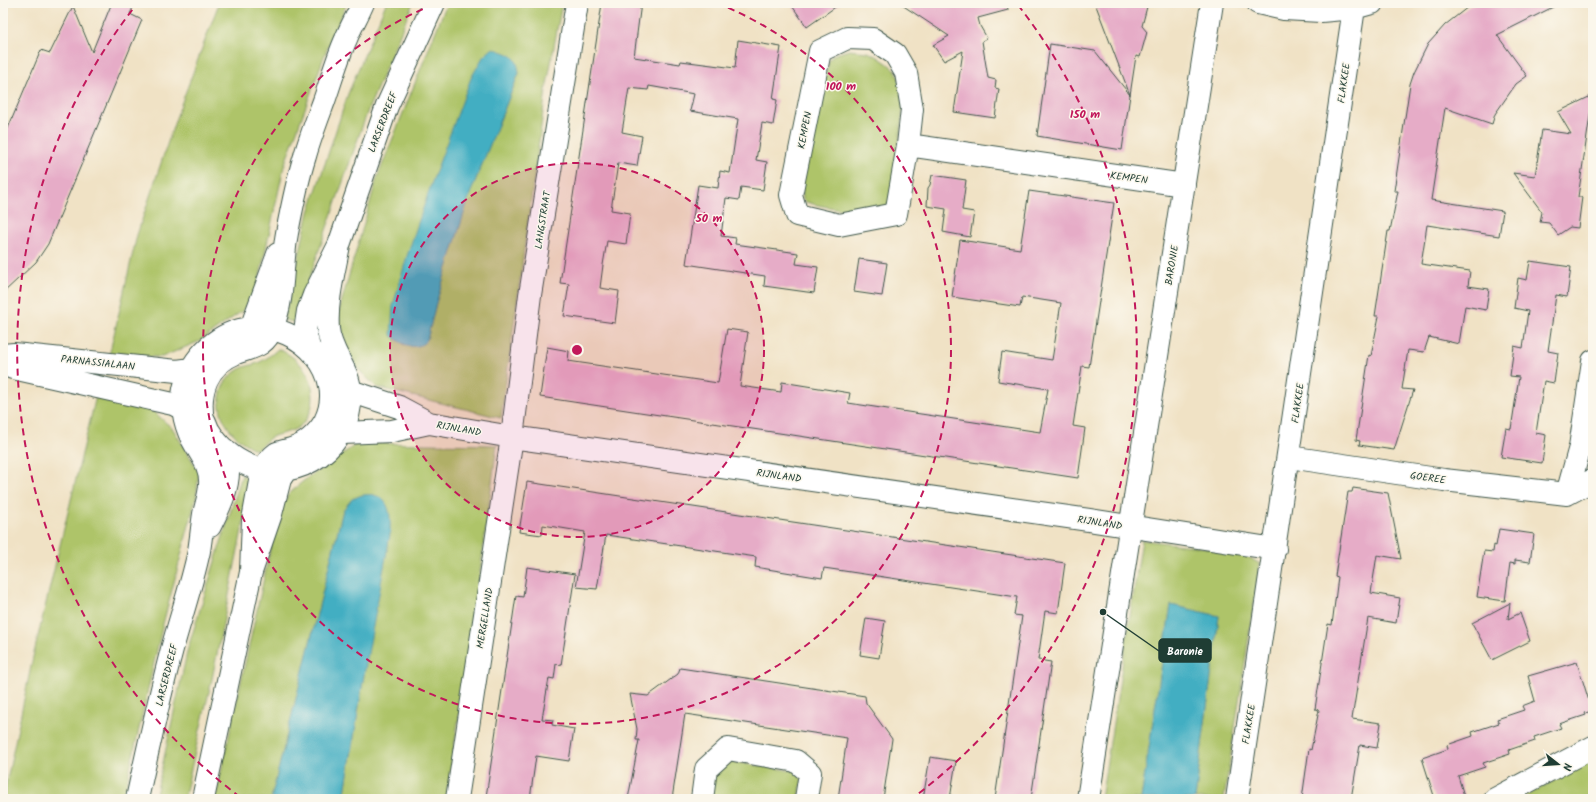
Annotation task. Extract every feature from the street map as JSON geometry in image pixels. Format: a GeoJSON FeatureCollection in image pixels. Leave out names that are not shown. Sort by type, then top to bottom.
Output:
{"type":"FeatureCollection","features":[{"type":"Feature","properties":{"kind":"street"},"geometry":{"type":"LineString","coordinates":[[350,391],[348,413],[342,433],[327,451],[306,465],[286,470],[262,470],[248,466],[224,449],[209,431],[203,420],[201,406],[202,393],[206,380],[214,368],[224,359],[258,345],[267,338],[272,329],[282,288],[287,234],[304,156],[346,39],[363,3]]}},
{"type":"Feature","properties":{"kind":"street","name":"LARSERDREEF"},"geometry":{"type":"LineString","coordinates":[[309,348],[305,331],[308,311],[314,295],[339,245],[387,106],[434,3]]}},
{"type":"Feature","properties":{"kind":"street","name":"LANGSTRAAT"},"geometry":{"type":"LineString","coordinates":[[512,437],[530,295],[577,3]]}},
{"type":"Feature","properties":{"kind":"street","name":"BARONIE"},"geometry":{"type":"LineString","coordinates":[[1130,527],[1212,3]]}},
{"type":"Feature","properties":{"kind":"street","name":"FLAKKEE"},"geometry":{"type":"LineString","coordinates":[[1237,799],[1289,457],[1363,5],[1321,11],[1284,9],[1258,3]]}},
{"type":"Feature","properties":{"kind":"street","name":"KEMPEN"},"geometry":{"type":"LineString","coordinates":[[847,38],[873,39],[895,54],[906,73],[912,109],[908,145],[896,214],[839,225],[798,215],[791,195],[820,51],[847,38]]}},
{"type":"Feature","properties":{"kind":"street","name":"KEMPEN"},"geometry":{"type":"LineString","coordinates":[[908,145],[1184,185]]}},
{"type":"Feature","properties":{"kind":"street"},"geometry":{"type":"LineString","coordinates":[[251,328],[287,234]]}},
{"type":"Feature","properties":{"kind":"street","name":"LARSERDREEF"},"geometry":{"type":"LineString","coordinates":[[339,245],[327,313],[331,344],[347,377],[350,391]]}},
{"type":"Feature","properties":{"kind":"street","name":"LARSERDREEF"},"geometry":{"type":"LineString","coordinates":[[137,799],[165,674],[199,551],[210,484],[209,468],[204,456],[190,434],[183,409],[184,388],[192,369],[210,345],[229,334],[251,328],[262,327],[272,329]]}},
{"type":"Feature","properties":{"kind":"street"},"geometry":{"type":"LineString","coordinates":[[251,572],[253,520],[262,470],[266,464],[279,452],[300,446],[309,440],[321,428],[331,402],[330,380],[318,357],[309,348],[292,336],[272,329]]}},
{"type":"Feature","properties":{"kind":"street","name":"PARNASSIALAAN"},"geometry":{"type":"LineString","coordinates":[[3,355],[22,355],[177,371],[192,369]]}},
{"type":"Feature","properties":{"kind":"street"},"geometry":{"type":"LineString","coordinates":[[1567,494],[1580,447],[1593,361]]}},
{"type":"Feature","properties":{"kind":"street","name":"PARNASSIALAAN"},"geometry":{"type":"LineString","coordinates":[[3,364],[14,368],[173,404],[203,420]]}},
{"type":"Feature","properties":{"kind":"street","name":"RIJNLAND"},"geometry":{"type":"LineString","coordinates":[[330,380],[350,391],[399,407],[429,423],[512,437],[802,478],[1275,549]]}},
{"type":"Feature","properties":{"kind":"street","name":"RIJNLAND"},"geometry":{"type":"LineString","coordinates":[[342,433],[392,431],[429,423]]}},
{"type":"Feature","properties":{"kind":"street","name":"MERGELLAND"},"geometry":{"type":"LineString","coordinates":[[457,799],[512,437]]}},
{"type":"Feature","properties":{"kind":"street","name":"LARSERDREEF"},"geometry":{"type":"LineString","coordinates":[[199,551],[223,499],[227,482],[228,468],[224,449]]}},
{"type":"Feature","properties":{"kind":"street","name":"GOEREE"},"geometry":{"type":"LineString","coordinates":[[1289,457],[1444,480],[1567,494]]}},
{"type":"Feature","properties":{"kind":"street"},"geometry":{"type":"LineString","coordinates":[[203,799],[251,572],[271,514],[280,479],[286,470]]}},
{"type":"Feature","properties":{"kind":"street"},"geometry":{"type":"LineString","coordinates":[[1567,494],[1593,480]]}},
{"type":"Feature","properties":{"kind":"street","name":"RIJNLAND"},"geometry":{"type":"LineString","coordinates":[[1088,799],[1110,668],[1130,527]]}},
{"type":"Feature","properties":{"kind":"street"},"geometry":{"type":"LineString","coordinates":[[1495,799],[1593,747]]}},
{"type":"Feature","properties":{"kind":"street"},"geometry":{"type":"LineString","coordinates":[[702,799],[706,769],[728,749],[796,761],[810,773],[806,799]]}},
{"type":"Feature","properties":{"kind":"green space"},"geometry":{"type":"Polygon","coordinates":[[[219,3],[347,3],[325,54],[284,166],[258,285],[245,309],[200,341],[162,357],[109,356],[137,235],[176,118],[219,3]]]}},
{"type":"Feature","properties":{"kind":"green space"},"geometry":{"type":"Polygon","coordinates":[[[386,3],[413,3],[368,110],[294,322],[284,320],[309,212],[348,94],[386,3]]]}},
{"type":"Feature","properties":{"kind":"green space"},"geometry":{"type":"Polygon","coordinates":[[[447,3],[562,3],[546,90],[501,418],[376,387],[359,370],[347,349],[338,314],[377,178],[447,3]],[[519,73],[403,345],[427,340],[436,303],[470,194],[519,73]]]}},
{"type":"Feature","properties":{"kind":"green space"},"geometry":{"type":"Polygon","coordinates":[[[849,50],[868,52],[888,64],[896,71],[905,93],[890,215],[817,205],[803,200],[802,184],[829,61],[833,55],[849,50]]]}},
{"type":"Feature","properties":{"kind":"green space"},"geometry":{"type":"Polygon","coordinates":[[[278,349],[293,357],[306,372],[312,387],[312,404],[306,420],[300,426],[291,431],[271,437],[257,450],[241,441],[228,427],[221,411],[221,392],[226,381],[235,372],[261,361],[278,349]]]}},
{"type":"Feature","properties":{"kind":"green space"},"geometry":{"type":"Polygon","coordinates":[[[97,392],[154,412],[173,429],[199,472],[196,498],[162,628],[123,799],[3,799],[33,657],[97,392]]]}},
{"type":"Feature","properties":{"kind":"green space"},"geometry":{"type":"Polygon","coordinates":[[[358,443],[497,445],[472,632],[446,799],[344,799],[364,675],[343,510],[271,799],[215,799],[278,515],[288,495],[302,482],[358,443]]]}},
{"type":"Feature","properties":{"kind":"green space"},"geometry":{"type":"Polygon","coordinates":[[[242,475],[252,480],[212,679],[184,799],[155,799],[188,648],[242,475]]]}},
{"type":"Feature","properties":{"kind":"green space"},"geometry":{"type":"Polygon","coordinates":[[[1142,540],[1240,552],[1260,564],[1224,799],[1195,799],[1219,616],[1171,605],[1141,799],[1101,799],[1142,540]]]}},
{"type":"Feature","properties":{"kind":"green space"},"geometry":{"type":"Polygon","coordinates":[[[712,759],[795,771],[802,779],[799,799],[703,799],[712,759]]]}},
{"type":"Feature","properties":{"kind":"green space"},"geometry":{"type":"Polygon","coordinates":[[[1593,760],[1593,795],[1584,799],[1520,799],[1593,760]]]}},
{"type":"Feature","properties":{"kind":"water"},"geometry":{"type":"Polygon","coordinates":[[[493,48],[514,58],[518,66],[519,73],[470,194],[436,303],[427,340],[418,346],[409,346],[391,335],[393,306],[407,256],[432,182],[471,78],[483,57],[493,48]]]}},
{"type":"Feature","properties":{"kind":"water"},"geometry":{"type":"Polygon","coordinates":[[[362,495],[374,495],[385,501],[390,518],[390,535],[364,675],[344,799],[271,799],[343,510],[352,499],[362,495]]]}},
{"type":"Feature","properties":{"kind":"water"},"geometry":{"type":"Polygon","coordinates":[[[1171,605],[1219,616],[1195,799],[1141,799],[1171,605]]]}},
{"type":"Feature","properties":{"kind":"building"},"geometry":{"type":"Polygon","coordinates":[[[117,3],[135,3],[130,14],[142,20],[48,244],[36,262],[3,293],[3,140],[41,50],[50,53],[73,6],[92,52],[111,5],[117,3]]]}},
{"type":"Feature","properties":{"kind":"building"},"geometry":{"type":"Polygon","coordinates":[[[602,3],[641,3],[634,57],[680,64],[681,61],[735,68],[738,40],[781,47],[773,99],[777,100],[773,125],[762,123],[756,160],[767,162],[763,190],[741,187],[739,200],[726,198],[721,236],[736,238],[735,244],[798,253],[796,264],[818,267],[814,293],[764,286],[765,276],[686,264],[698,185],[718,188],[720,171],[730,173],[738,119],[690,111],[694,94],[649,86],[648,90],[629,88],[622,132],[642,136],[637,166],[618,163],[611,210],[630,213],[626,244],[607,241],[603,265],[600,288],[619,291],[615,323],[564,316],[569,284],[560,283],[602,3]]]}},
{"type":"Feature","properties":{"kind":"building"},"geometry":{"type":"Polygon","coordinates":[[[790,3],[841,3],[807,27],[790,3]]]}},
{"type":"Feature","properties":{"kind":"building"},"geometry":{"type":"Polygon","coordinates":[[[899,3],[1007,3],[1008,10],[978,18],[980,26],[987,38],[982,41],[988,78],[996,80],[995,88],[999,89],[995,118],[954,112],[963,51],[944,61],[933,45],[949,36],[899,3]]]}},
{"type":"Feature","properties":{"kind":"building"},"geometry":{"type":"Polygon","coordinates":[[[1095,3],[1148,3],[1142,26],[1147,32],[1140,57],[1136,56],[1130,95],[1095,3]]]}},
{"type":"Feature","properties":{"kind":"building"},"geometry":{"type":"Polygon","coordinates":[[[1476,3],[1561,3],[1497,35],[1527,76],[1516,84],[1495,114],[1492,124],[1445,108],[1431,200],[1503,211],[1499,236],[1427,225],[1421,264],[1470,271],[1468,286],[1489,289],[1486,310],[1465,306],[1459,344],[1429,337],[1424,352],[1408,350],[1402,389],[1413,390],[1394,450],[1359,445],[1360,441],[1356,440],[1369,355],[1371,356],[1379,316],[1375,316],[1388,231],[1390,231],[1398,191],[1394,191],[1410,84],[1414,72],[1428,44],[1445,25],[1468,7],[1476,3]]]}},
{"type":"Feature","properties":{"kind":"building"},"geometry":{"type":"Polygon","coordinates":[[[1050,44],[1095,51],[1130,95],[1122,150],[1037,136],[1050,44]]]}},
{"type":"Feature","properties":{"kind":"building"},"geometry":{"type":"Polygon","coordinates":[[[1593,95],[1578,197],[1582,197],[1578,228],[1570,227],[1558,235],[1549,223],[1540,222],[1542,212],[1513,173],[1535,176],[1542,130],[1571,134],[1558,112],[1593,95]]]}},
{"type":"Feature","properties":{"kind":"building"},"geometry":{"type":"Polygon","coordinates":[[[932,175],[966,180],[962,210],[974,212],[970,237],[943,232],[946,209],[927,206],[928,188],[932,175]]]}},
{"type":"Feature","properties":{"kind":"building"},"geometry":{"type":"Polygon","coordinates":[[[1029,191],[1114,203],[1089,367],[1082,366],[1073,426],[1085,428],[1078,478],[540,397],[547,347],[569,351],[568,361],[718,383],[727,329],[748,332],[740,386],[781,392],[782,382],[850,393],[848,403],[1040,432],[1048,389],[998,381],[1002,352],[1052,360],[1061,303],[1022,297],[1020,307],[952,297],[960,240],[1020,249],[1029,191]]]}},
{"type":"Feature","properties":{"kind":"building"},"geometry":{"type":"Polygon","coordinates":[[[859,259],[887,263],[882,296],[854,292],[859,259]]]}},
{"type":"Feature","properties":{"kind":"building"},"geometry":{"type":"Polygon","coordinates":[[[1530,261],[1571,267],[1567,297],[1556,295],[1548,351],[1558,353],[1554,383],[1544,381],[1536,433],[1546,435],[1542,463],[1501,457],[1506,428],[1511,429],[1519,377],[1510,376],[1514,346],[1523,348],[1528,311],[1514,308],[1518,278],[1527,280],[1530,261]]]}},
{"type":"Feature","properties":{"kind":"building"},"geometry":{"type":"Polygon","coordinates":[[[527,482],[1065,563],[1058,613],[1045,611],[1038,660],[1051,662],[1031,799],[995,799],[1022,616],[1014,615],[1017,597],[824,568],[822,578],[755,567],[756,557],[606,535],[597,589],[576,587],[585,532],[543,525],[542,535],[519,532],[527,482]]]}},
{"type":"Feature","properties":{"kind":"building"},"geometry":{"type":"Polygon","coordinates":[[[1353,488],[1388,493],[1401,559],[1377,555],[1371,593],[1400,598],[1396,623],[1368,618],[1352,719],[1381,723],[1377,748],[1360,745],[1351,799],[1302,799],[1309,749],[1311,750],[1319,710],[1315,709],[1328,624],[1332,625],[1338,577],[1335,576],[1348,492],[1352,492],[1353,488]]]}},
{"type":"Feature","properties":{"kind":"building"},"geometry":{"type":"Polygon","coordinates":[[[1499,529],[1534,534],[1530,562],[1515,560],[1515,564],[1510,563],[1505,601],[1477,597],[1484,551],[1493,552],[1494,545],[1496,546],[1499,529]]]}},
{"type":"Feature","properties":{"kind":"building"},"geometry":{"type":"Polygon","coordinates":[[[527,567],[575,574],[561,665],[556,664],[554,679],[549,678],[542,719],[553,720],[552,725],[574,729],[569,761],[536,756],[530,799],[497,799],[486,797],[516,596],[523,597],[527,567]]]}},
{"type":"Feature","properties":{"kind":"building"},"geometry":{"type":"Polygon","coordinates":[[[1510,603],[1508,619],[1520,613],[1530,641],[1492,660],[1472,623],[1510,603]]]}},
{"type":"Feature","properties":{"kind":"building"},"geometry":{"type":"Polygon","coordinates":[[[866,618],[885,621],[879,658],[860,655],[866,618]]]}},
{"type":"Feature","properties":{"kind":"building"},"geometry":{"type":"Polygon","coordinates":[[[1577,662],[1592,711],[1585,713],[1586,715],[1559,724],[1561,728],[1534,737],[1535,741],[1509,750],[1510,754],[1483,763],[1485,767],[1458,776],[1465,799],[1435,799],[1422,758],[1448,749],[1447,745],[1473,736],[1472,732],[1499,723],[1497,719],[1524,710],[1522,706],[1535,701],[1528,676],[1577,662]]]}},
{"type":"Feature","properties":{"kind":"building"},"geometry":{"type":"Polygon","coordinates":[[[680,668],[865,696],[866,703],[892,739],[883,799],[838,799],[847,738],[685,714],[672,799],[628,799],[639,740],[636,740],[637,729],[630,694],[648,696],[678,674],[680,668]]]}},
{"type":"Feature","properties":{"kind":"building"},"geometry":{"type":"Polygon","coordinates":[[[930,757],[956,761],[950,799],[923,799],[930,757]]]}},
{"type":"Feature","properties":{"kind":"place","name":"Baronie"},"geometry":{"type":"Point","coordinates":[1103,612]}}]}
